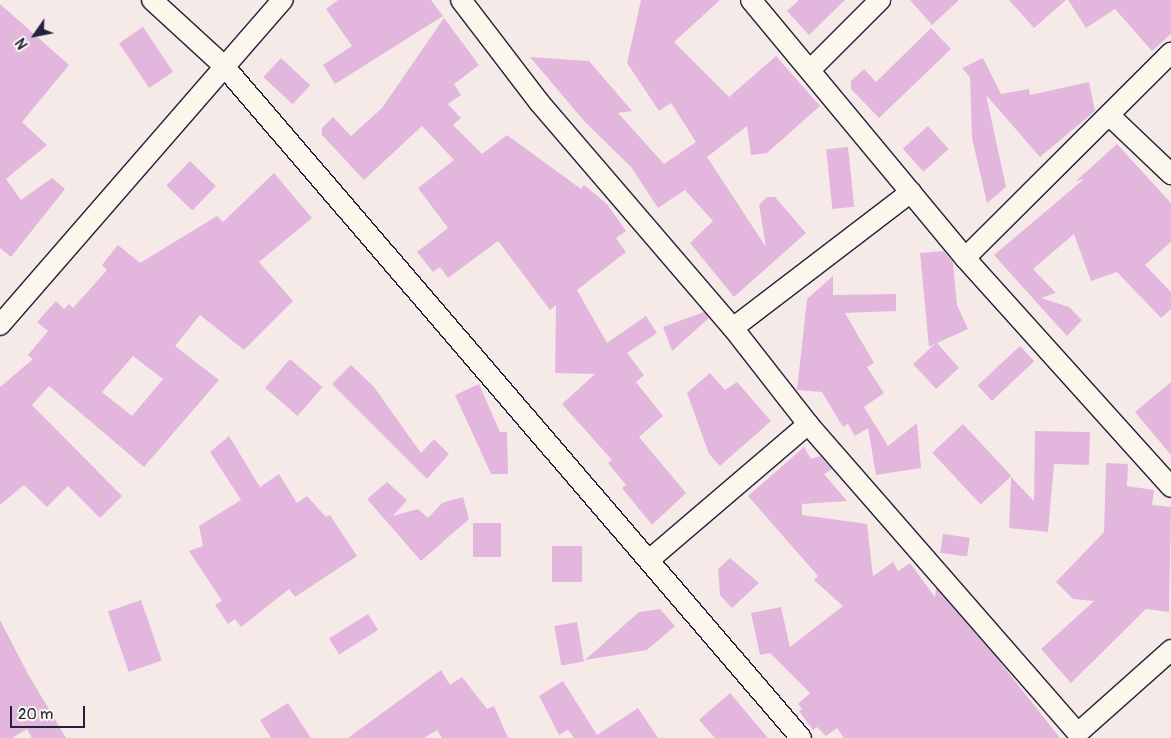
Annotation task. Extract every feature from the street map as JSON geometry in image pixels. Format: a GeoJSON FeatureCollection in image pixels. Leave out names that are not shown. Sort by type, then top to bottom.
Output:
{"type":"FeatureCollection","features":[{"type":"Feature","properties":{"kind":"street"},"geometry":{"type":"LineString","coordinates":[[152,0],[223,64],[801,738]]}},
{"type":"Feature","properties":{"kind":"street"},"geometry":{"type":"LineString","coordinates":[[0,325],[223,64],[283,0]]}},
{"type":"Feature","properties":{"kind":"street"},"geometry":{"type":"LineString","coordinates":[[461,0],[539,102],[733,328],[808,424],[1078,733],[1171,650]]}},
{"type":"Feature","properties":{"kind":"street"},"geometry":{"type":"LineString","coordinates":[[751,0],[811,69],[965,258],[1171,487]]}},
{"type":"Feature","properties":{"kind":"street"},"geometry":{"type":"LineString","coordinates":[[811,69],[880,0]]}},
{"type":"Feature","properties":{"kind":"street"},"geometry":{"type":"LineString","coordinates":[[965,258],[1171,53]]}},
{"type":"Feature","properties":{"kind":"street"},"geometry":{"type":"LineString","coordinates":[[1109,115],[1171,174]]}},
{"type":"Feature","properties":{"kind":"street"},"geometry":{"type":"LineString","coordinates":[[733,328],[911,192]]}},
{"type":"Feature","properties":{"kind":"street"},"geometry":{"type":"LineString","coordinates":[[649,560],[808,424]]}},
{"type":"Feature","properties":{"kind":"building"},"geometry":{"type":"Polygon","coordinates":[[[338,0],[431,0],[443,16],[335,84],[323,65],[352,46],[326,9],[338,0]]]}},
{"type":"Feature","properties":{"kind":"building"},"geometry":{"type":"Polygon","coordinates":[[[641,0],[720,0],[674,42],[729,97],[776,56],[820,106],[767,153],[751,155],[747,126],[707,157],[766,247],[759,205],[767,197],[775,197],[806,233],[734,297],[690,243],[713,221],[685,190],[658,208],[631,167],[584,121],[530,57],[589,61],[632,111],[618,113],[664,164],[696,142],[671,103],[659,111],[627,63],[641,0]]]}},
{"type":"Feature","properties":{"kind":"building"},"geometry":{"type":"Polygon","coordinates":[[[799,0],[845,0],[809,35],[787,11],[799,0]]]}},
{"type":"Feature","properties":{"kind":"building"},"geometry":{"type":"Polygon","coordinates":[[[910,0],[959,0],[932,25],[910,0]]]}},
{"type":"Feature","properties":{"kind":"building"},"geometry":{"type":"Polygon","coordinates":[[[1009,0],[1066,0],[1034,28],[1009,0]]]}},
{"type":"Feature","properties":{"kind":"building"},"geometry":{"type":"Polygon","coordinates":[[[1068,0],[1171,0],[1171,34],[1152,51],[1115,9],[1086,28],[1068,0]]]}},
{"type":"Feature","properties":{"kind":"building"},"geometry":{"type":"Polygon","coordinates":[[[0,4],[69,65],[22,122],[47,145],[6,179],[21,200],[52,178],[65,189],[11,257],[0,248],[0,4]]]}},
{"type":"Feature","properties":{"kind":"building"},"geometry":{"type":"Polygon","coordinates":[[[444,18],[479,65],[454,84],[461,95],[448,104],[461,118],[453,125],[482,154],[507,135],[581,189],[584,185],[607,204],[626,231],[616,238],[626,252],[577,290],[607,343],[646,316],[657,333],[627,353],[644,375],[636,382],[663,416],[639,437],[686,493],[652,525],[622,488],[626,485],[608,463],[612,460],[562,404],[595,374],[555,373],[556,305],[550,310],[498,241],[448,278],[440,267],[433,272],[417,252],[448,228],[418,188],[454,160],[422,126],[364,180],[322,135],[322,128],[333,117],[351,136],[382,108],[444,18]]]}},
{"type":"Feature","properties":{"kind":"building"},"geometry":{"type":"Polygon","coordinates":[[[143,27],[173,72],[149,88],[119,43],[143,27]]]}},
{"type":"Feature","properties":{"kind":"building"},"geometry":{"type":"Polygon","coordinates":[[[931,28],[951,49],[879,118],[851,89],[851,81],[864,69],[876,82],[931,28]]]}},
{"type":"Feature","properties":{"kind":"building"},"geometry":{"type":"Polygon","coordinates":[[[281,58],[310,85],[293,104],[263,77],[281,58]]]}},
{"type":"Feature","properties":{"kind":"building"},"geometry":{"type":"Polygon","coordinates":[[[983,58],[1001,94],[1029,89],[1030,95],[1089,82],[1095,111],[1040,157],[986,95],[1006,187],[987,203],[972,138],[970,77],[962,68],[983,58]]]}},
{"type":"Feature","properties":{"kind":"building"},"geometry":{"type":"Polygon","coordinates":[[[928,126],[949,149],[923,172],[903,149],[928,126]]]}},
{"type":"Feature","properties":{"kind":"building"},"geometry":{"type":"Polygon","coordinates":[[[1117,144],[1171,203],[1171,242],[1145,265],[1171,292],[1171,309],[1161,318],[1117,272],[1091,281],[1074,234],[1033,269],[1056,293],[1041,298],[1069,307],[1082,320],[1067,336],[994,255],[1084,179],[1076,181],[1117,144]]]}},
{"type":"Feature","properties":{"kind":"building"},"geometry":{"type":"Polygon","coordinates":[[[848,147],[854,207],[832,209],[826,149],[848,147]]]}},
{"type":"Feature","properties":{"kind":"building"},"geometry":{"type":"Polygon","coordinates":[[[190,161],[216,186],[192,210],[166,185],[190,161]]]}},
{"type":"Feature","properties":{"kind":"building"},"geometry":{"type":"Polygon","coordinates":[[[274,173],[312,218],[259,262],[293,301],[244,350],[200,315],[175,346],[219,380],[144,467],[49,386],[32,405],[122,496],[100,518],[68,486],[47,507],[24,485],[0,505],[0,387],[33,359],[28,355],[48,331],[37,322],[56,301],[64,309],[69,304],[73,308],[107,270],[102,265],[118,245],[140,263],[217,216],[223,222],[274,173]],[[133,356],[102,392],[132,416],[163,379],[133,356]]]}},
{"type":"Feature","properties":{"kind":"building"},"geometry":{"type":"Polygon","coordinates":[[[944,251],[953,262],[957,305],[968,329],[937,343],[959,368],[936,389],[913,364],[936,343],[929,347],[920,253],[944,251]]]}},
{"type":"Feature","properties":{"kind":"building"},"geometry":{"type":"Polygon","coordinates":[[[833,276],[833,295],[896,294],[896,311],[845,313],[874,363],[867,367],[884,393],[864,407],[888,446],[917,423],[921,468],[876,475],[868,428],[855,436],[848,424],[843,427],[822,392],[797,390],[807,299],[833,276]]]}},
{"type":"Feature","properties":{"kind":"building"},"geometry":{"type":"Polygon","coordinates":[[[704,312],[709,318],[672,351],[663,327],[704,312]]]}},
{"type":"Feature","properties":{"kind":"building"},"geometry":{"type":"Polygon","coordinates":[[[1020,346],[1034,361],[992,401],[978,386],[1020,346]]]}},
{"type":"Feature","properties":{"kind":"building"},"geometry":{"type":"Polygon","coordinates":[[[290,359],[322,387],[298,416],[265,388],[290,359]]]}},
{"type":"Feature","properties":{"kind":"building"},"geometry":{"type":"Polygon","coordinates":[[[351,365],[374,387],[421,453],[434,439],[449,454],[427,479],[332,384],[351,365]]]}},
{"type":"Feature","properties":{"kind":"building"},"geometry":{"type":"Polygon","coordinates":[[[710,373],[725,390],[737,382],[771,421],[720,466],[709,454],[687,393],[710,373]]]}},
{"type":"Feature","properties":{"kind":"building"},"geometry":{"type":"Polygon","coordinates":[[[1171,382],[1171,455],[1135,412],[1171,382]]]}},
{"type":"Feature","properties":{"kind":"building"},"geometry":{"type":"Polygon","coordinates":[[[479,384],[500,432],[507,432],[508,474],[491,474],[455,395],[479,384]]]}},
{"type":"Feature","properties":{"kind":"building"},"geometry":{"type":"Polygon","coordinates":[[[963,424],[1011,476],[981,505],[932,453],[963,424]]]}},
{"type":"Feature","properties":{"kind":"building"},"geometry":{"type":"Polygon","coordinates":[[[1035,431],[1090,432],[1089,465],[1054,464],[1048,532],[1009,528],[1011,477],[1034,501],[1035,431]]]}},
{"type":"Feature","properties":{"kind":"building"},"geometry":{"type":"Polygon","coordinates":[[[229,436],[260,487],[279,474],[297,503],[307,496],[326,517],[330,515],[357,556],[295,597],[289,589],[241,627],[235,619],[228,624],[215,605],[222,601],[189,551],[203,546],[199,526],[241,500],[210,452],[229,436]]]}},
{"type":"Feature","properties":{"kind":"building"},"geometry":{"type":"Polygon","coordinates":[[[804,447],[811,459],[820,456],[832,469],[824,474],[847,501],[802,504],[802,515],[867,524],[873,576],[893,562],[898,571],[910,563],[935,597],[936,588],[997,658],[1060,738],[844,738],[837,728],[826,736],[817,727],[813,730],[799,711],[802,709],[798,704],[810,693],[770,653],[760,655],[751,613],[781,607],[790,647],[843,606],[814,580],[818,576],[748,496],[804,447]]]}},
{"type":"Feature","properties":{"kind":"building"},"geometry":{"type":"Polygon","coordinates":[[[1106,463],[1128,464],[1127,486],[1154,490],[1152,505],[1171,507],[1169,612],[1146,609],[1071,683],[1041,649],[1094,601],[1073,599],[1056,582],[1104,532],[1106,463]]]}},
{"type":"Feature","properties":{"kind":"building"},"geometry":{"type":"Polygon","coordinates":[[[387,482],[407,500],[393,516],[418,509],[428,518],[442,503],[463,497],[469,519],[421,561],[367,499],[387,482]]]}},
{"type":"Feature","properties":{"kind":"building"},"geometry":{"type":"Polygon","coordinates":[[[473,523],[501,523],[501,557],[473,557],[473,523]]]}},
{"type":"Feature","properties":{"kind":"building"},"geometry":{"type":"Polygon","coordinates":[[[943,534],[970,538],[967,557],[940,553],[943,534]]]}},
{"type":"Feature","properties":{"kind":"building"},"geometry":{"type":"Polygon","coordinates":[[[552,546],[582,546],[582,582],[552,582],[552,546]]]}},
{"type":"Feature","properties":{"kind":"building"},"geometry":{"type":"Polygon","coordinates":[[[730,558],[759,583],[732,608],[720,595],[718,569],[730,558]]]}},
{"type":"Feature","properties":{"kind":"building"},"geometry":{"type":"Polygon","coordinates":[[[141,600],[162,661],[129,672],[108,611],[141,600]]]}},
{"type":"Feature","properties":{"kind":"building"},"geometry":{"type":"Polygon","coordinates":[[[660,609],[675,626],[647,650],[585,660],[639,612],[660,609]]]}},
{"type":"Feature","properties":{"kind":"building"},"geometry":{"type":"Polygon","coordinates":[[[368,614],[378,630],[339,654],[329,638],[368,614]]]}},
{"type":"Feature","properties":{"kind":"building"},"geometry":{"type":"Polygon","coordinates":[[[0,620],[28,674],[66,738],[32,738],[27,729],[12,738],[0,738],[0,620]]]}},
{"type":"Feature","properties":{"kind":"building"},"geometry":{"type":"Polygon","coordinates":[[[577,622],[584,661],[561,665],[554,626],[577,622]]]}},
{"type":"Feature","properties":{"kind":"building"},"geometry":{"type":"Polygon","coordinates":[[[441,670],[450,685],[462,677],[487,709],[494,706],[508,738],[442,738],[437,730],[424,738],[348,738],[441,670]]]}},
{"type":"Feature","properties":{"kind":"building"},"geometry":{"type":"Polygon","coordinates":[[[563,681],[597,735],[638,708],[658,738],[574,738],[568,730],[559,735],[539,696],[563,681]]]}},
{"type":"Feature","properties":{"kind":"building"},"geometry":{"type":"Polygon","coordinates":[[[730,693],[768,738],[715,738],[699,720],[730,693]]]}},
{"type":"Feature","properties":{"kind":"building"},"geometry":{"type":"Polygon","coordinates":[[[288,703],[311,738],[271,738],[260,720],[288,703]]]}}]}
